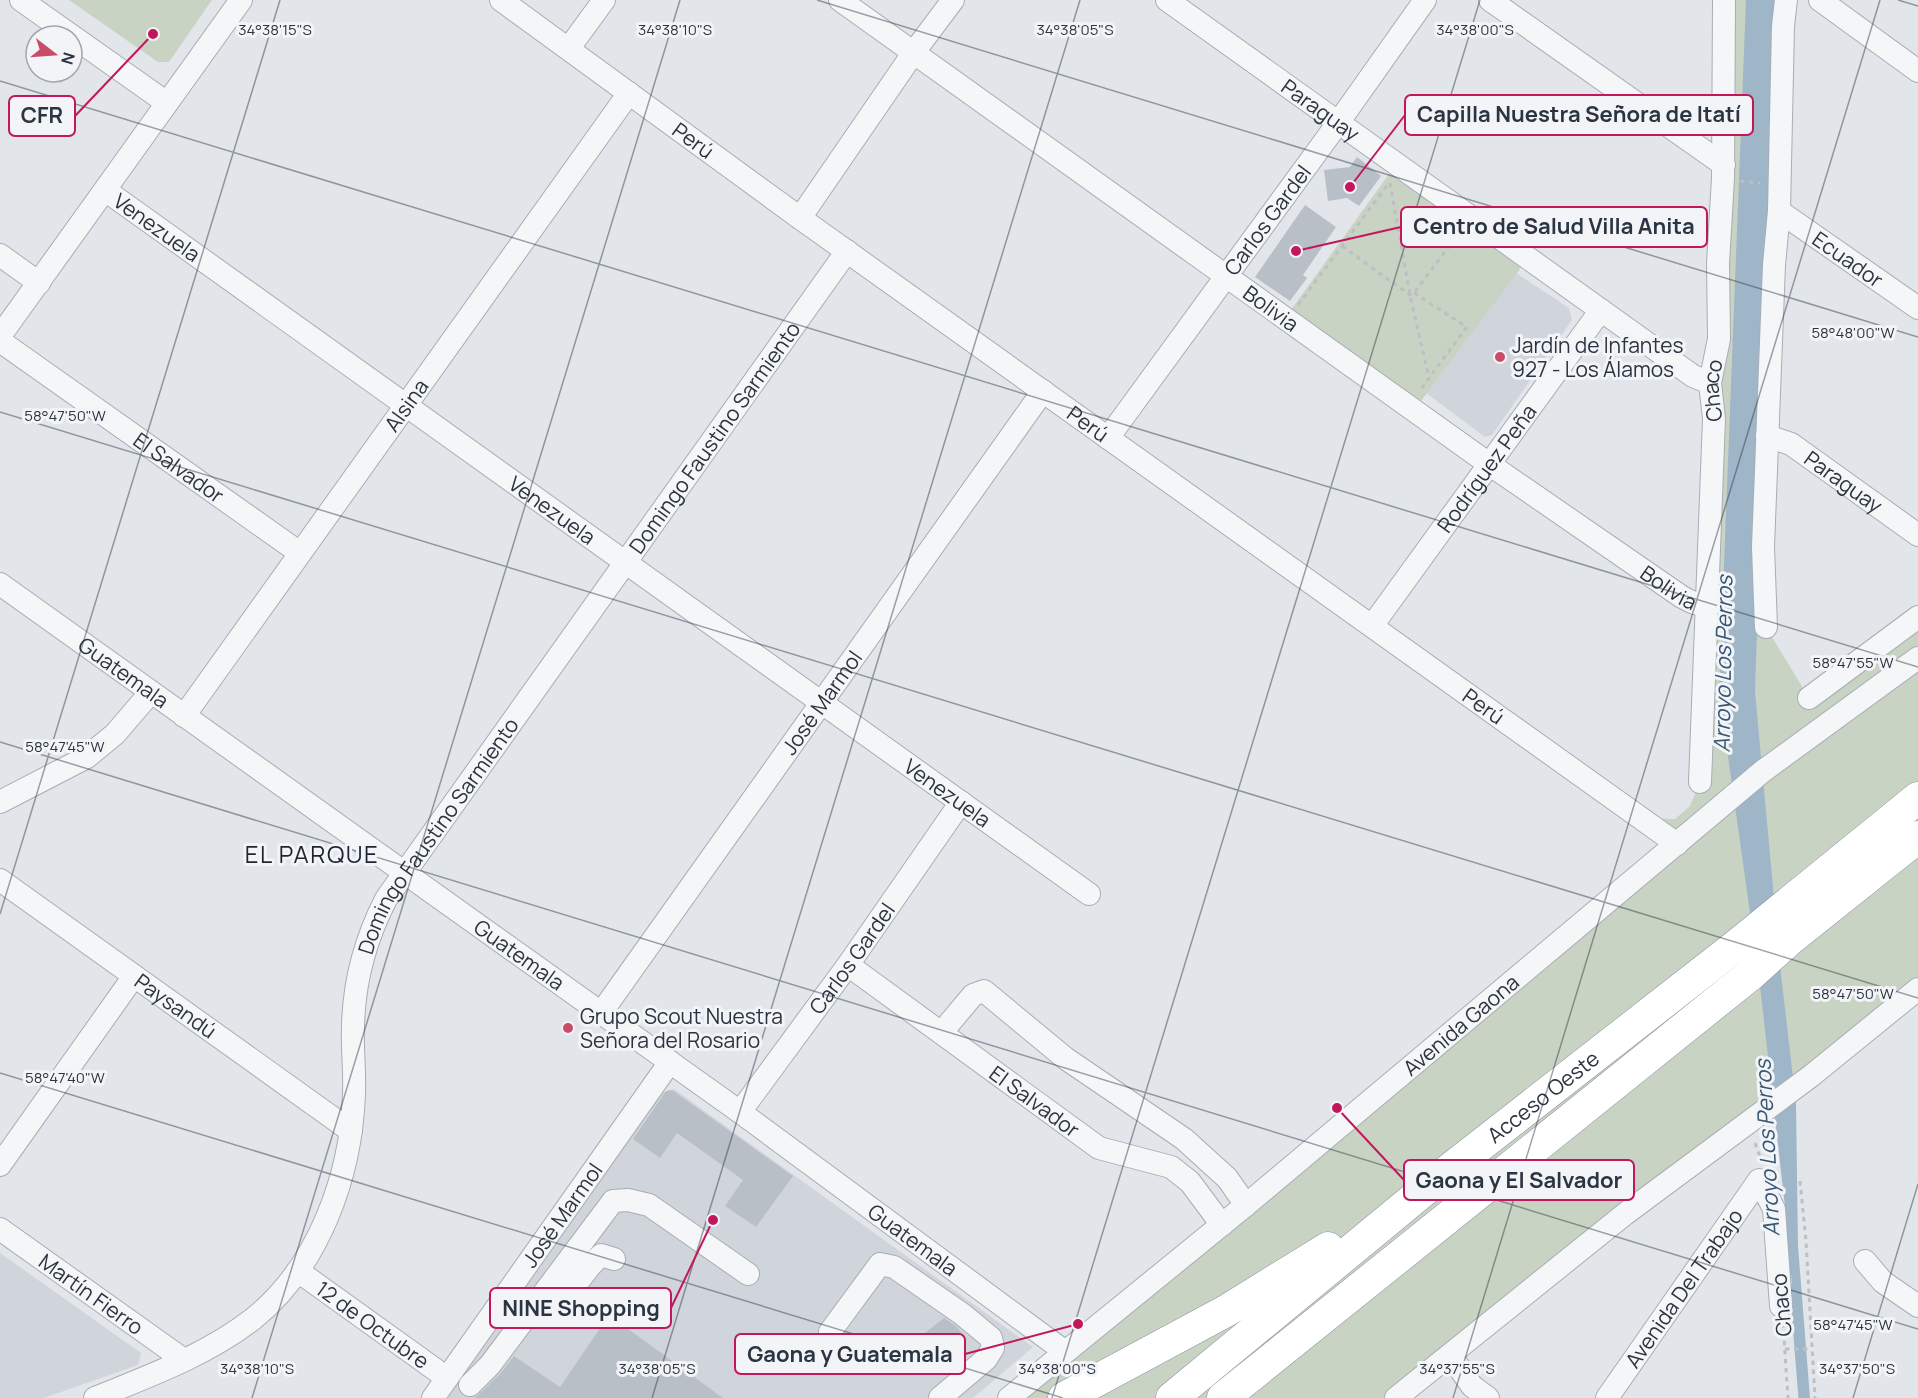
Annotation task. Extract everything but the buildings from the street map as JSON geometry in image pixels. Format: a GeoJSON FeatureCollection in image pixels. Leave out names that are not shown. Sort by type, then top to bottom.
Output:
{"type":"FeatureCollection","features":[{"type":"Feature","properties":{"kind":"highway","name":"Acceso Oeste"},"geometry":{"type":"LineString","coordinates":[[1172,1398],[1445,1173],[1737,945],[1918,798]]}},
{"type":"Feature","properties":{"kind":"highway","name":"Acceso Oeste"},"geometry":{"type":"LineString","coordinates":[[1223,1398],[1750,975],[1789,940],[1918,837]]}},
{"type":"Feature","properties":{"kind":"highway"},"geometry":{"type":"LineString","coordinates":[[1064,1398],[1226,1311],[1445,1173]]}},
{"type":"Feature","properties":{"kind":"highway"},"geometry":{"type":"LineString","coordinates":[[1245,1398],[1319,1319]]}},
{"type":"Feature","properties":{"kind":"street"},"geometry":{"type":"LineString","coordinates":[[21,0],[167,103]]}},
{"type":"Feature","properties":{"kind":"street"},"geometry":{"type":"LineString","coordinates":[[0,336],[241,0]]}},
{"type":"Feature","properties":{"kind":"street","name":"Perú"},"geometry":{"type":"LineString","coordinates":[[501,0],[800,218],[1677,844]]}},
{"type":"Feature","properties":{"kind":"street"},"geometry":{"type":"LineString","coordinates":[[569,48],[604,0]]}},
{"type":"Feature","properties":{"kind":"street","name":"Bolivia"},"geometry":{"type":"LineString","coordinates":[[840,0],[1489,464],[1682,597],[1708,606]]}},
{"type":"Feature","properties":{"kind":"street"},"geometry":{"type":"LineString","coordinates":[[800,218],[914,52],[953,0]]}},
{"type":"Feature","properties":{"kind":"street","name":"Paraguay"},"geometry":{"type":"LineString","coordinates":[[1167,0],[1693,376],[1710,383]]}},
{"type":"Feature","properties":{"kind":"street","name":"Carlos Gardel"},"geometry":{"type":"LineString","coordinates":[[1108,438],[1425,0]]}},
{"type":"Feature","properties":{"kind":"street"},"geometry":{"type":"LineString","coordinates":[[1490,0],[1730,173]]}},
{"type":"Feature","properties":{"kind":"street","name":"Chaco"},"geometry":{"type":"LineString","coordinates":[[1700,782],[1714,419],[1710,383],[1719,339],[1718,263],[1730,173],[1725,0]]}},
{"type":"Feature","properties":{"kind":"street"},"geometry":{"type":"LineString","coordinates":[[1766,627],[1762,547],[1774,265],[1779,211],[1783,26],[1786,0]]}},
{"type":"Feature","properties":{"kind":"street"},"geometry":{"type":"LineString","coordinates":[[1820,0],[1918,71]]}},
{"type":"Feature","properties":{"kind":"street","name":"Alsina"},"geometry":{"type":"LineString","coordinates":[[184,716],[629,93]]}},
{"type":"Feature","properties":{"kind":"street","name":"Venezuela"},"geometry":{"type":"LineString","coordinates":[[105,190],[1089,894]]}},
{"type":"Feature","properties":{"kind":"street","name":"Ecuador"},"geometry":{"type":"LineString","coordinates":[[1779,211],[1918,308]]}},
{"type":"Feature","properties":{"kind":"street","name":"Domingo Faustino Sarmiento"},"geometry":{"type":"LineString","coordinates":[[95,1398],[184,1360],[227,1337],[274,1299],[298,1271],[334,1201],[351,1131],[354,1092],[355,999],[372,926],[386,899],[847,251]]}},
{"type":"Feature","properties":{"kind":"street"},"geometry":{"type":"LineString","coordinates":[[0,255],[39,283]]}},
{"type":"Feature","properties":{"kind":"street","name":"Rodríguez Peña"},"geometry":{"type":"LineString","coordinates":[[1372,626],[1601,310]]}},
{"type":"Feature","properties":{"kind":"street","name":"El Salvador"},"geometry":{"type":"LineString","coordinates":[[0,341],[300,553]]}},
{"type":"Feature","properties":{"kind":"street","name":"José Marmol"},"geometry":{"type":"LineString","coordinates":[[601,1013],[1043,392]]}},
{"type":"Feature","properties":{"kind":"street","name":"Paraguay"},"geometry":{"type":"LineString","coordinates":[[1767,436],[1791,444],[1918,535]]}},
{"type":"Feature","properties":{"kind":"street","name":"Guatemala"},"geometry":{"type":"LineString","coordinates":[[0,584],[740,1112],[1064,1352]]}},
{"type":"Feature","properties":{"kind":"street"},"geometry":{"type":"LineString","coordinates":[[1809,698],[1918,617]]}},
{"type":"Feature","properties":{"kind":"street","name":"Avenida Gaona"},"geometry":{"type":"LineString","coordinates":[[1009,1398],[1246,1205],[1677,844],[1712,812],[1763,771],[1918,658]]}},
{"type":"Feature","properties":{"kind":"street"},"geometry":{"type":"LineString","coordinates":[[0,802],[87,757],[115,734],[151,692]]}},
{"type":"Feature","properties":{"kind":"street","name":"Carlos Gardel"},"geometry":{"type":"LineString","coordinates":[[740,1112],[848,965],[961,802]]}},
{"type":"Feature","properties":{"kind":"street","name":"Paysandú"},"geometry":{"type":"LineString","coordinates":[[0,880],[351,1131]]}},
{"type":"Feature","properties":{"kind":"street","name":"El Salvador"},"geometry":{"type":"LineString","coordinates":[[848,965],[1099,1148],[1171,1167],[1190,1182],[1222,1225]]}},
{"type":"Feature","properties":{"kind":"street"},"geometry":{"type":"LineString","coordinates":[[0,1165],[134,976]]}},
{"type":"Feature","properties":{"kind":"street"},"geometry":{"type":"LineString","coordinates":[[942,1032],[974,995],[984,992],[1065,1058],[1184,1139],[1227,1178],[1246,1205]]}},
{"type":"Feature","properties":{"kind":"street"},"geometry":{"type":"LineString","coordinates":[[1396,1398],[1625,1214],[1914,999]]}},
{"type":"Feature","properties":{"kind":"street","name":"José Marmol"},"geometry":{"type":"LineString","coordinates":[[433,1398],[670,1062]]}},
{"type":"Feature","properties":{"kind":"street","name":"Chaco"},"geometry":{"type":"LineString","coordinates":[[1759,1180],[1774,1209],[1781,1306]]}},
{"type":"Feature","properties":{"kind":"street","name":"Avenida Del Trabajo"},"geometry":{"type":"LineString","coordinates":[[1607,1398],[1759,1180]]}},
{"type":"Feature","properties":{"kind":"street"},"geometry":{"type":"LineString","coordinates":[[470,1385],[490,1365],[613,1201],[628,1200],[648,1205],[748,1274]]}},
{"type":"Feature","properties":{"kind":"street","name":"Martín Fierro"},"geometry":{"type":"LineString","coordinates":[[0,1229],[184,1360]]}},
{"type":"Feature","properties":{"kind":"street"},"geometry":{"type":"LineString","coordinates":[[570,1292],[601,1255],[614,1258]]}},
{"type":"Feature","properties":{"kind":"street"},"geometry":{"type":"LineString","coordinates":[[1865,1261],[1883,1282],[1918,1306]]}},
{"type":"Feature","properties":{"kind":"street"},"geometry":{"type":"LineString","coordinates":[[830,1332],[880,1264],[894,1267],[962,1314],[990,1338],[993,1348],[986,1359],[940,1398]]}},
{"type":"Feature","properties":{"kind":"street","name":"12 de Octubre"},"geometry":{"type":"LineString","coordinates":[[298,1271],[447,1378]]}},
{"type":"Feature","properties":{"kind":"street"},"geometry":{"type":"LineString","coordinates":[[1451,1356],[1472,1386],[1488,1398]]}},
{"type":"Feature","properties":{"kind":"path"},"geometry":{"type":"LineString","coordinates":[[1730,173],[1753,183]]}},
{"type":"Feature","properties":{"kind":"path"},"geometry":{"type":"LineString","coordinates":[[1288,320],[1390,181],[1410,295],[1429,378]]}},
{"type":"Feature","properties":{"kind":"path"},"geometry":{"type":"LineString","coordinates":[[1410,295],[1414,293],[1470,216]]}},
{"type":"Feature","properties":{"kind":"path"},"geometry":{"type":"LineString","coordinates":[[1342,246],[1410,295]]}},
{"type":"Feature","properties":{"kind":"path"},"geometry":{"type":"LineString","coordinates":[[1409,406],[1467,327],[1414,293]]}},
{"type":"Feature","properties":{"kind":"path"},"geometry":{"type":"LineString","coordinates":[[1753,1120],[1762,1161],[1759,1180]]}},
{"type":"Feature","properties":{"kind":"path"},"geometry":{"type":"LineString","coordinates":[[1800,1181],[1809,1349],[1815,1398]]}},
{"type":"Feature","properties":{"kind":"path","name":"Chaco"},"geometry":{"type":"LineString","coordinates":[[1781,1306],[1788,1398]]}},
{"type":"Feature","properties":{"kind":"path"},"geometry":{"type":"LineString","coordinates":[[1785,1349],[1809,1349]]}},
{"type":"Feature","properties":{"kind":"shaded area","name":"Jardín de Infantes 927 - Los Álamos"},"geometry":{"type":"Polygon","coordinates":[[[1516,273],[1569,308],[1572,320],[1492,435],[1485,437],[1426,393],[1516,273]]]}},
{"type":"Feature","properties":{"kind":"shaded area"},"geometry":{"type":"Polygon","coordinates":[[[674,1089],[1033,1347],[973,1398],[444,1398],[661,1093],[674,1089]]]}},
{"type":"Feature","properties":{"kind":"shaded area"},"geometry":{"type":"Polygon","coordinates":[[[0,1253],[141,1353],[138,1365],[44,1398],[0,1398],[0,1253]]]}},
{"type":"Feature","properties":{"kind":"green space"},"geometry":{"type":"Polygon","coordinates":[[[69,0],[212,0],[169,62],[158,62],[69,0]]]}},
{"type":"Feature","properties":{"kind":"green space"},"geometry":{"type":"Polygon","coordinates":[[[1725,0],[1786,0],[1766,627],[1809,698],[1918,617],[1918,989],[1396,1398],[1009,1398],[1677,844],[1640,818],[1675,819],[1690,806],[1700,782],[1725,0]]]}},
{"type":"Feature","properties":{"kind":"green space"},"geometry":{"type":"Polygon","coordinates":[[[1389,174],[1523,265],[1421,401],[1291,310],[1389,174]]]}},
{"type":"Feature","properties":{"kind":"water"},"geometry":{"type":"Polygon","coordinates":[[[1746,0],[1778,0],[1755,692],[1781,974],[1796,1104],[1798,1246],[1810,1398],[1801,1398],[1787,1224],[1759,977],[1719,692],[1746,0]]]}},
{"type":"Feature","properties":{"kind":"waterway","name":"Arroyo Los Perros"},"geometry":{"type":"LineString","coordinates":[[1787,1225],[1791,1272]]}},
{"type":"Feature","properties":{"kind":"waterway","name":"Arroyo Los Perros"},"geometry":{"type":"LineString","coordinates":[[1792,1287],[1801,1398]]}},
{"type":"Feature","properties":{"kind":"place","name":"CFR"},"geometry":{"type":"Point","coordinates":[153,34]}},
{"type":"Feature","properties":{"kind":"place","name":"Capilla Nuestra Señora de Itatí"},"geometry":{"type":"Point","coordinates":[1350,187]}},
{"type":"Feature","properties":{"kind":"place","name":"Centro de Salud Villa Anita"},"geometry":{"type":"Point","coordinates":[1296,251]}},
{"type":"Feature","properties":{"kind":"place","name":"Jardín de Infantes 927 - Los Álamos"},"geometry":{"type":"Point","coordinates":[1500,357]}},
{"type":"Feature","properties":{"kind":"place","name":"Grupo Scout Nuestra Señora del Rosario"},"geometry":{"type":"Point","coordinates":[568,1028]}},
{"type":"Feature","properties":{"kind":"place","name":"Gaona y El Salvador"},"geometry":{"type":"Point","coordinates":[1337,1108]}},
{"type":"Feature","properties":{"kind":"place","name":"NINE Shopping"},"geometry":{"type":"Point","coordinates":[713,1220]}},
{"type":"Feature","properties":{"kind":"place","name":"Gaona y Guatemala"},"geometry":{"type":"Point","coordinates":[1078,1324]}},
{"type":"Feature","properties":{"kind":"district","name":"EL PARQUE"},"geometry":{"type":"Point","coordinates":[312,853]}}]}
